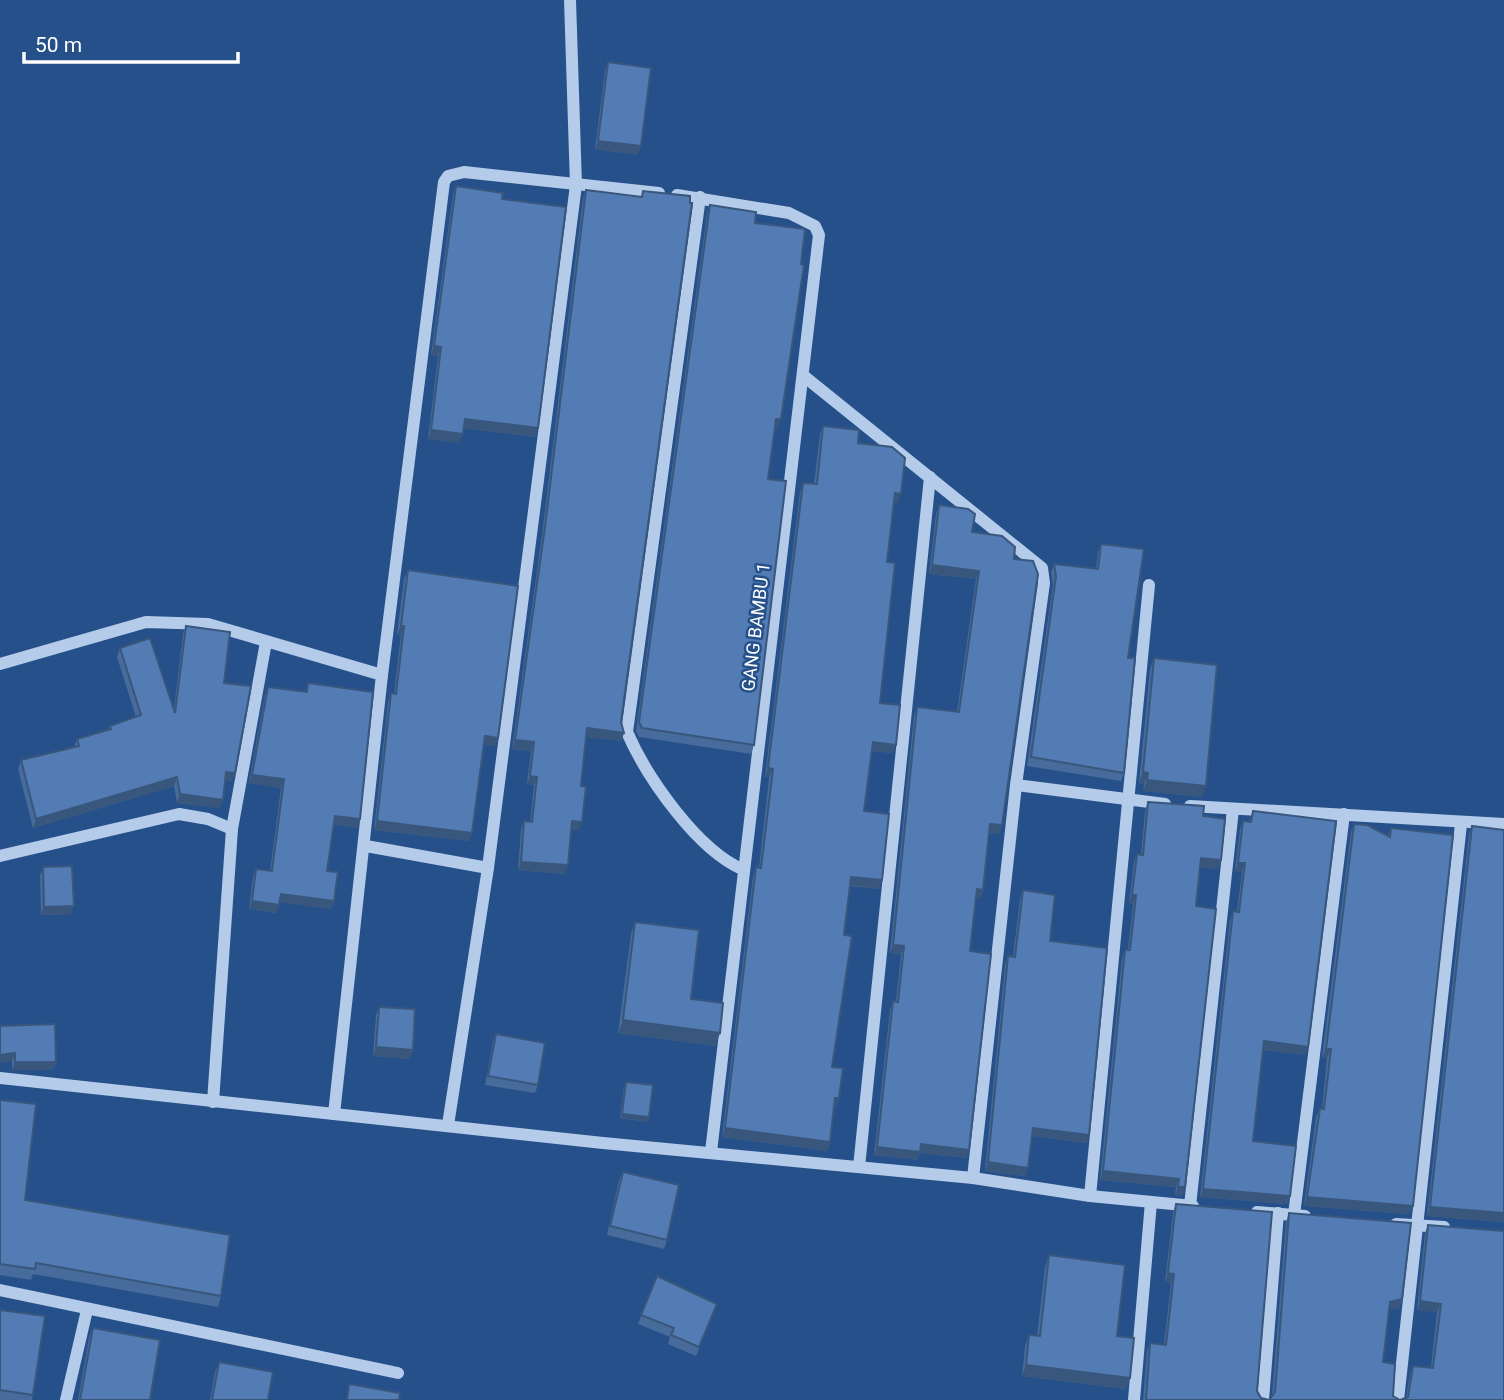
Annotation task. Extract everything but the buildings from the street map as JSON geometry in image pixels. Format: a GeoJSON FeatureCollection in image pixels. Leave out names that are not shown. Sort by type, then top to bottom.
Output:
{"type":"FeatureCollection","features":[{"type":"Feature","properties":{"kind":"street"},"geometry":{"type":"LineString","coordinates":[[448,1125],[488,867],[576,184],[570,0]]}},
{"type":"Feature","properties":{"kind":"street"},"geometry":{"type":"LineString","coordinates":[[334,1114],[366,846],[382,675],[444,182],[448,176],[464,172],[700,197],[627,732],[641,764],[706,846],[724,862],[744,870]]}},
{"type":"Feature","properties":{"kind":"street","name":"GANG BAMBU 1"},"geometry":{"type":"LineString","coordinates":[[700,197],[789,213],[816,226],[819,249],[711,1152]]}},
{"type":"Feature","properties":{"kind":"street"},"geometry":{"type":"LineString","coordinates":[[805,377],[1042,568],[1044,583],[1016,785],[973,1178]]}},
{"type":"Feature","properties":{"kind":"street"},"geometry":{"type":"LineString","coordinates":[[859,1167],[930,477]]}},
{"type":"Feature","properties":{"kind":"street"},"geometry":{"type":"LineString","coordinates":[[1090,1196],[1149,584]]}},
{"type":"Feature","properties":{"kind":"street"},"geometry":{"type":"LineString","coordinates":[[0,664],[146,622],[208,624],[382,675]]}},
{"type":"Feature","properties":{"kind":"street"},"geometry":{"type":"LineString","coordinates":[[213,1102],[232,829],[266,642]]}},
{"type":"Feature","properties":{"kind":"street"},"geometry":{"type":"LineString","coordinates":[[1016,785],[1129,802],[1344,814],[1461,824],[1504,824]]}},
{"type":"Feature","properties":{"kind":"street"},"geometry":{"type":"LineString","coordinates":[[0,1078],[973,1178],[1090,1196],[1196,1206],[1233,809]]}},
{"type":"Feature","properties":{"kind":"street"},"geometry":{"type":"LineString","coordinates":[[0,856],[178,814],[208,819],[232,829]]}},
{"type":"Feature","properties":{"kind":"street"},"geometry":{"type":"LineString","coordinates":[[1294,1215],[1344,814]]}},
{"type":"Feature","properties":{"kind":"street"},"geometry":{"type":"LineString","coordinates":[[1398,1400],[1461,824]]}},
{"type":"Feature","properties":{"kind":"street"},"geometry":{"type":"LineString","coordinates":[[366,846],[488,867]]}},
{"type":"Feature","properties":{"kind":"street"},"geometry":{"type":"LineString","coordinates":[[1134,1400],[1151,1202]]}},
{"type":"Feature","properties":{"kind":"street"},"geometry":{"type":"LineString","coordinates":[[1240,1210],[1321,1217]]}},
{"type":"Feature","properties":{"kind":"street"},"geometry":{"type":"LineString","coordinates":[[1263,1400],[1278,1213]]}},
{"type":"Feature","properties":{"kind":"street"},"geometry":{"type":"LineString","coordinates":[[1389,1223],[1454,1228]]}},
{"type":"Feature","properties":{"kind":"street"},"geometry":{"type":"LineString","coordinates":[[0,1290],[398,1373]]}},
{"type":"Feature","properties":{"kind":"street"},"geometry":{"type":"LineString","coordinates":[[66,1400],[87,1310]]}}]}
